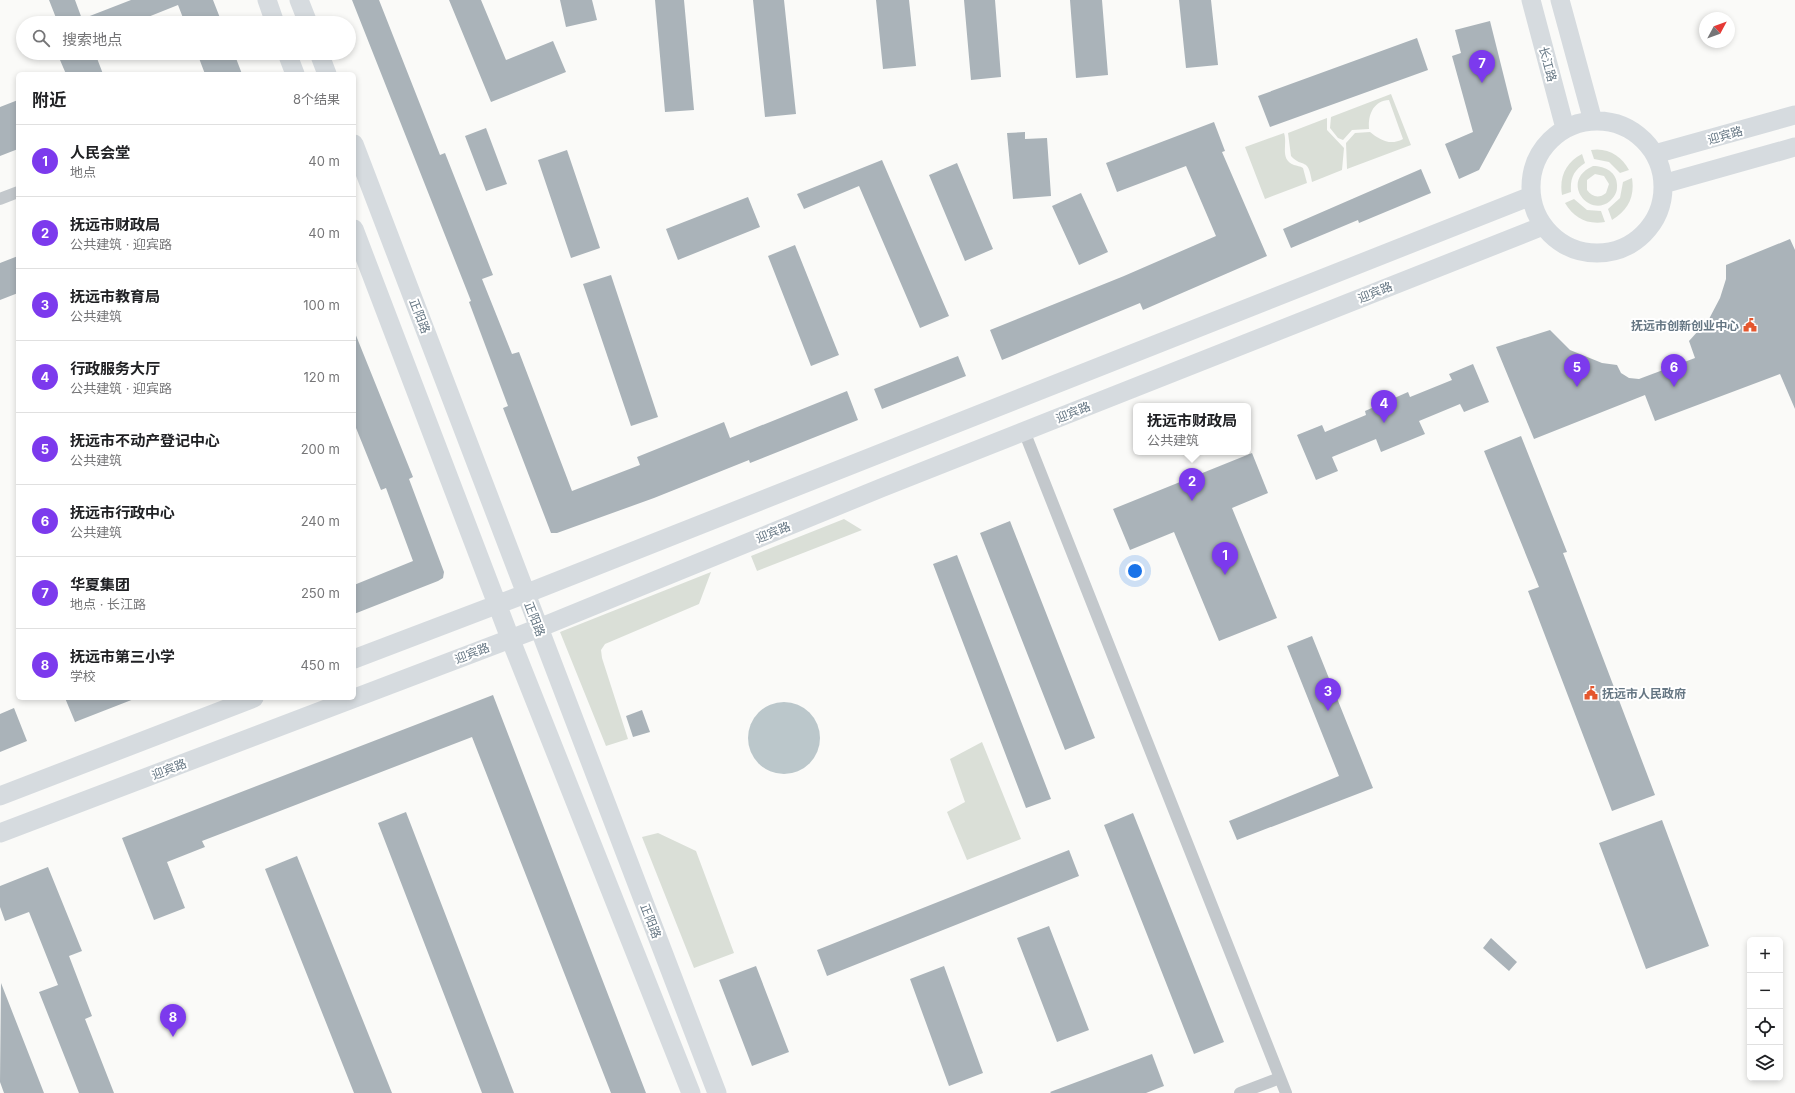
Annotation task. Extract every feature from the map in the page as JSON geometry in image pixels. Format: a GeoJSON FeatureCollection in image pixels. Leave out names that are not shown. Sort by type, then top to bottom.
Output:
{"type":"FeatureCollection","features":[{"type":"Feature","properties":{"kind":"main road"},"geometry":{"type":"LineString","coordinates":[[267,0],[273,16]]}},
{"type":"Feature","properties":{"kind":"main road"},"geometry":{"type":"LineString","coordinates":[[299,0],[305,16]]}},
{"type":"Feature","properties":{"kind":"main road","name":"长江路"},"geometry":{"type":"LineString","coordinates":[[1531,0],[1565,128]]}},
{"type":"Feature","properties":{"kind":"main road"},"geometry":{"type":"LineString","coordinates":[[1560,0],[1593,121]]}},
{"type":"Feature","properties":{"kind":"main road"},"geometry":{"type":"LineString","coordinates":[[290,60],[294,72]]}},
{"type":"Feature","properties":{"kind":"main road"},"geometry":{"type":"LineString","coordinates":[[323,60],[327,72]]}},
{"type":"Feature","properties":{"kind":"main road","name":"迎宾路"},"geometry":{"type":"LineString","coordinates":[[1655,154],[1795,116]]}},
{"type":"Feature","properties":{"kind":"main road"},"geometry":{"type":"LineString","coordinates":[[1593,121],[1608,121],[1628,129],[1646,142],[1655,154],[1661,169],[1663,184],[1661,206],[1651,225],[1636,241],[1616,251],[1600,254],[1584,252],[1568,247],[1554,238],[1543,226],[1535,212],[1531,196],[1531,180],[1534,164],[1542,150],[1552,138],[1565,128],[1579,123],[1593,121]]}},
{"type":"Feature","properties":{"kind":"main road"},"geometry":{"type":"LineString","coordinates":[[1663,184],[1795,147]]}},
{"type":"Feature","properties":{"kind":"main road","name":"正阳路"},"geometry":{"type":"LineString","coordinates":[[356,149],[718,1093]]}},
{"type":"Feature","properties":{"kind":"main road"},"geometry":{"type":"LineString","coordinates":[[356,658],[526,594],[1531,196]]}},
{"type":"Feature","properties":{"kind":"main road","name":"迎宾路"},"geometry":{"type":"LineString","coordinates":[[356,697],[539,628],[1024,431],[1543,226]]}},
{"type":"Feature","properties":{"kind":"main road"},"geometry":{"type":"LineString","coordinates":[[356,234],[510,638],[691,1093]]}},
{"type":"Feature","properties":{"kind":"main road"},"geometry":{"type":"LineString","coordinates":[[0,796],[249,700]]}},
{"type":"Feature","properties":{"kind":"main road","name":"迎宾路"},"geometry":{"type":"LineString","coordinates":[[0,833],[348,700]]}},
{"type":"Feature","properties":{"kind":"street"},"geometry":{"type":"LineString","coordinates":[[0,199],[16,193]]}},
{"type":"Feature","properties":{"kind":"street"},"geometry":{"type":"LineString","coordinates":[[1024,431],[1286,1093]]}},
{"type":"Feature","properties":{"kind":"street"},"geometry":{"type":"LineString","coordinates":[[1240,1093],[1280,1078]]}},
{"type":"Feature","properties":{"kind":"shaded area"},"geometry":{"type":"Polygon","coordinates":[[[1391,94],[1411,145],[1347,169],[1346,143],[1355,133],[1370,132],[1381,140],[1389,142],[1403,139],[1389,100],[1375,106],[1369,119],[1369,129],[1352,130],[1343,140],[1338,138],[1330,128],[1331,117],[1391,94]]]}},
{"type":"Feature","properties":{"kind":"shaded area"},"geometry":{"type":"Polygon","coordinates":[[[1327,118],[1327,130],[1344,148],[1342,170],[1312,182],[1307,166],[1295,160],[1291,156],[1288,133],[1327,118]]]}},
{"type":"Feature","properties":{"kind":"shaded area"},"geometry":{"type":"Polygon","coordinates":[[[1284,133],[1285,155],[1289,162],[1303,168],[1307,183],[1265,199],[1245,147],[1284,133]]]}},
{"type":"Feature","properties":{"kind":"shaded area"},"geometry":{"type":"Polygon","coordinates":[[[1597,149],[1608,151],[1618,157],[1629,170],[1620,173],[1609,162],[1594,159],[1591,150],[1597,149]]]}},
{"type":"Feature","properties":{"kind":"shaded area"},"geometry":{"type":"Polygon","coordinates":[[[1582,154],[1585,163],[1575,172],[1571,183],[1571,192],[1562,195],[1561,188],[1565,171],[1576,157],[1582,154]]]}},
{"type":"Feature","properties":{"kind":"shaded area"},"geometry":{"type":"Polygon","coordinates":[[[1593,166],[1598,166],[1607,169],[1613,174],[1616,178],[1617,189],[1615,195],[1610,201],[1602,205],[1594,205],[1586,202],[1581,196],[1578,188],[1578,180],[1583,173],[1593,166]],[[1595,174],[1587,180],[1587,190],[1591,194],[1598,197],[1606,193],[1609,184],[1604,176],[1595,174]]]}},
{"type":"Feature","properties":{"kind":"shaded area"},"geometry":{"type":"Polygon","coordinates":[[[1632,178],[1633,185],[1629,202],[1622,212],[1612,220],[1608,209],[1620,198],[1623,182],[1632,178]]]}},
{"type":"Feature","properties":{"kind":"shaded area"},"geometry":{"type":"Polygon","coordinates":[[[1574,199],[1587,210],[1601,211],[1605,222],[1598,223],[1587,221],[1577,216],[1565,203],[1574,199]]]}},
{"type":"Feature","properties":{"kind":"shaded area"},"geometry":{"type":"Polygon","coordinates":[[[844,519],[862,530],[757,571],[751,556],[844,519]]]}},
{"type":"Feature","properties":{"kind":"shaded area"},"geometry":{"type":"Polygon","coordinates":[[[711,572],[699,604],[605,644],[601,650],[602,658],[628,739],[606,746],[560,632],[711,572]]]}},
{"type":"Feature","properties":{"kind":"shaded area"},"geometry":{"type":"Polygon","coordinates":[[[784,702],[804,708],[814,718],[820,738],[814,758],[804,768],[784,774],[764,768],[754,758],[748,738],[754,718],[764,708],[784,702]]]}},
{"type":"Feature","properties":{"kind":"shaded area"},"geometry":{"type":"Polygon","coordinates":[[[982,742],[1021,839],[967,860],[947,812],[965,802],[950,759],[982,742]]]}},
{"type":"Feature","properties":{"kind":"shaded area"},"geometry":{"type":"Polygon","coordinates":[[[658,833],[696,851],[734,953],[694,968],[642,837],[658,833]]]}},
{"type":"Feature","properties":{"kind":"building"},"geometry":{"type":"Polygon","coordinates":[[[49,0],[75,0],[81,16],[55,16],[49,0]]]}},
{"type":"Feature","properties":{"kind":"building"},"geometry":{"type":"Polygon","coordinates":[[[131,0],[213,0],[219,16],[182,16],[178,5],[150,16],[90,16],[131,0]]]}},
{"type":"Feature","properties":{"kind":"building"},"geometry":{"type":"Polygon","coordinates":[[[352,0],[379,0],[440,155],[445,153],[493,275],[482,279],[512,354],[519,352],[572,491],[640,465],[637,457],[724,422],[730,438],[847,391],[858,420],[750,463],[749,460],[654,498],[557,533],[551,533],[503,408],[508,406],[469,302],[471,301],[352,0]]]}},
{"type":"Feature","properties":{"kind":"building"},"geometry":{"type":"Polygon","coordinates":[[[449,0],[481,0],[506,60],[553,41],[566,72],[491,102],[449,0]]]}},
{"type":"Feature","properties":{"kind":"building"},"geometry":{"type":"Polygon","coordinates":[[[560,0],[592,0],[597,20],[566,27],[560,0]]]}},
{"type":"Feature","properties":{"kind":"building"},"geometry":{"type":"Polygon","coordinates":[[[655,0],[684,0],[694,110],[665,112],[655,0]]]}},
{"type":"Feature","properties":{"kind":"building"},"geometry":{"type":"Polygon","coordinates":[[[753,0],[784,0],[796,114],[765,117],[753,0]]]}},
{"type":"Feature","properties":{"kind":"building"},"geometry":{"type":"Polygon","coordinates":[[[876,0],[909,0],[916,66],[883,69],[876,0]]]}},
{"type":"Feature","properties":{"kind":"building"},"geometry":{"type":"Polygon","coordinates":[[[964,0],[995,0],[1001,77],[971,80],[964,0]]]}},
{"type":"Feature","properties":{"kind":"building"},"geometry":{"type":"Polygon","coordinates":[[[1070,0],[1102,0],[1108,75],[1076,78],[1070,0]]]}},
{"type":"Feature","properties":{"kind":"building"},"geometry":{"type":"Polygon","coordinates":[[[1179,0],[1211,0],[1218,65],[1186,68],[1179,0]]]}},
{"type":"Feature","properties":{"kind":"building"},"geometry":{"type":"Polygon","coordinates":[[[1490,21],[1512,109],[1479,170],[1459,179],[1445,144],[1473,132],[1452,56],[1461,53],[1455,30],[1490,21]]]}},
{"type":"Feature","properties":{"kind":"building"},"geometry":{"type":"Polygon","coordinates":[[[1417,38],[1428,70],[1270,127],[1258,96],[1417,38]]]}},
{"type":"Feature","properties":{"kind":"building"},"geometry":{"type":"Polygon","coordinates":[[[60,60],[98,60],[102,72],[65,72],[60,60]]]}},
{"type":"Feature","properties":{"kind":"building"},"geometry":{"type":"Polygon","coordinates":[[[200,60],[237,60],[241,72],[204,72],[200,60]]]}},
{"type":"Feature","properties":{"kind":"building"},"geometry":{"type":"Polygon","coordinates":[[[16,101],[16,150],[0,156],[0,107],[16,101]]]}},
{"type":"Feature","properties":{"kind":"building"},"geometry":{"type":"Polygon","coordinates":[[[1214,122],[1225,151],[1222,152],[1267,256],[1143,310],[1140,303],[1002,360],[990,330],[1124,276],[1216,236],[1186,166],[1117,192],[1106,163],[1214,122]]]}},
{"type":"Feature","properties":{"kind":"building"},"geometry":{"type":"Polygon","coordinates":[[[486,128],[507,184],[486,191],[465,136],[486,128]]]}},
{"type":"Feature","properties":{"kind":"building"},"geometry":{"type":"Polygon","coordinates":[[[1025,132],[1025,139],[1047,138],[1051,196],[1013,199],[1007,133],[1025,132]]]}},
{"type":"Feature","properties":{"kind":"building"},"geometry":{"type":"Polygon","coordinates":[[[567,150],[600,248],[571,258],[538,160],[567,150]]]}},
{"type":"Feature","properties":{"kind":"building"},"geometry":{"type":"Polygon","coordinates":[[[882,160],[949,316],[920,328],[859,186],[804,209],[797,194],[882,160]]]}},
{"type":"Feature","properties":{"kind":"building"},"geometry":{"type":"Polygon","coordinates":[[[957,163],[993,249],[965,261],[929,175],[957,163]]]}},
{"type":"Feature","properties":{"kind":"building"},"geometry":{"type":"Polygon","coordinates":[[[1421,169],[1431,193],[1359,223],[1358,220],[1291,248],[1283,229],[1421,169]]]}},
{"type":"Feature","properties":{"kind":"building"},"geometry":{"type":"Polygon","coordinates":[[[1081,193],[1108,252],[1079,265],[1052,206],[1081,193]]]}},
{"type":"Feature","properties":{"kind":"building"},"geometry":{"type":"Polygon","coordinates":[[[748,197],[760,227],[678,260],[666,229],[748,197]]]}},
{"type":"Feature","properties":{"kind":"building"},"geometry":{"type":"Polygon","coordinates":[[[1790,239],[1795,250],[1795,409],[1780,374],[1655,421],[1645,395],[1534,439],[1496,347],[1550,330],[1570,350],[1602,363],[1617,365],[1621,373],[1629,378],[1639,379],[1695,358],[1689,341],[1709,319],[1720,298],[1726,279],[1726,265],[1790,239]]]}},
{"type":"Feature","properties":{"kind":"building"},"geometry":{"type":"Polygon","coordinates":[[[795,245],[839,355],[811,366],[768,256],[795,245]]]}},
{"type":"Feature","properties":{"kind":"building"},"geometry":{"type":"Polygon","coordinates":[[[16,257],[16,294],[0,300],[0,263],[16,257]]]}},
{"type":"Feature","properties":{"kind":"building"},"geometry":{"type":"Polygon","coordinates":[[[611,275],[658,417],[631,426],[583,284],[611,275]]]}},
{"type":"Feature","properties":{"kind":"building"},"geometry":{"type":"Polygon","coordinates":[[[356,335],[413,477],[409,479],[444,572],[443,578],[438,581],[356,613],[356,584],[413,561],[386,488],[381,490],[356,428],[356,335]]]}},
{"type":"Feature","properties":{"kind":"building"},"geometry":{"type":"Polygon","coordinates":[[[958,356],[966,376],[882,409],[874,389],[958,356]]]}},
{"type":"Feature","properties":{"kind":"building"},"geometry":{"type":"Polygon","coordinates":[[[1473,364],[1489,402],[1464,412],[1460,404],[1419,421],[1425,434],[1381,452],[1376,439],[1332,457],[1338,471],[1316,480],[1297,435],[1322,425],[1325,432],[1366,415],[1365,411],[1408,392],[1410,397],[1452,380],[1449,374],[1473,364]]]}},
{"type":"Feature","properties":{"kind":"building","name":"抚远市人民政府"},"geometry":{"type":"Polygon","coordinates":[[[1521,436],[1567,552],[1563,553],[1655,795],[1612,811],[1528,591],[1539,587],[1484,451],[1521,436]]]}},
{"type":"Feature","properties":{"kind":"building"},"geometry":{"type":"Polygon","coordinates":[[[1251,453],[1268,493],[1232,508],[1277,618],[1219,641],[1174,532],[1130,550],[1113,509],[1247,455],[1251,455],[1251,453]]]}},
{"type":"Feature","properties":{"kind":"building"},"geometry":{"type":"Polygon","coordinates":[[[1010,521],[1095,738],[1065,750],[980,533],[1010,521]]]}},
{"type":"Feature","properties":{"kind":"building"},"geometry":{"type":"Polygon","coordinates":[[[957,555],[1051,799],[1026,808],[933,564],[957,555]]]}},
{"type":"Feature","properties":{"kind":"building"},"geometry":{"type":"Polygon","coordinates":[[[1312,636],[1373,788],[1237,840],[1229,821],[1339,776],[1287,646],[1312,636]]]}},
{"type":"Feature","properties":{"kind":"building"},"geometry":{"type":"Polygon","coordinates":[[[493,695],[646,1093],[611,1093],[472,737],[202,841],[205,847],[167,862],[185,908],[154,920],[122,838],[493,695]]]}},
{"type":"Feature","properties":{"kind":"building"},"geometry":{"type":"Polygon","coordinates":[[[66,700],[131,700],[75,722],[66,700]]]}},
{"type":"Feature","properties":{"kind":"building"},"geometry":{"type":"Polygon","coordinates":[[[14,708],[27,741],[0,752],[0,714],[14,708]]]}},
{"type":"Feature","properties":{"kind":"building"},"geometry":{"type":"Polygon","coordinates":[[[642,710],[650,732],[633,737],[626,716],[642,710]]]}},
{"type":"Feature","properties":{"kind":"building"},"geometry":{"type":"Polygon","coordinates":[[[406,812],[514,1093],[482,1093],[378,823],[406,812]]]}},
{"type":"Feature","properties":{"kind":"building"},"geometry":{"type":"Polygon","coordinates":[[[1133,813],[1224,1042],[1194,1054],[1104,825],[1133,813]]]}},
{"type":"Feature","properties":{"kind":"building"},"geometry":{"type":"Polygon","coordinates":[[[1662,820],[1709,946],[1646,969],[1599,843],[1662,820]]]}},
{"type":"Feature","properties":{"kind":"building"},"geometry":{"type":"Polygon","coordinates":[[[1069,850],[1079,876],[827,976],[817,950],[1069,850]]]}},
{"type":"Feature","properties":{"kind":"building"},"geometry":{"type":"Polygon","coordinates":[[[297,856],[392,1093],[354,1093],[265,869],[297,856]]]}},
{"type":"Feature","properties":{"kind":"building"},"geometry":{"type":"Polygon","coordinates":[[[48,867],[82,951],[69,956],[92,1016],[85,1019],[114,1093],[79,1093],[39,992],[58,985],[29,912],[5,921],[0,907],[0,886],[48,867]]]}},
{"type":"Feature","properties":{"kind":"building"},"geometry":{"type":"Polygon","coordinates":[[[1049,926],[1089,1030],[1057,1042],[1017,938],[1049,926]]]}},
{"type":"Feature","properties":{"kind":"building"},"geometry":{"type":"Polygon","coordinates":[[[1491,938],[1517,962],[1509,971],[1483,948],[1491,938]]]}},
{"type":"Feature","properties":{"kind":"building"},"geometry":{"type":"Polygon","coordinates":[[[756,966],[789,1052],[752,1066],[719,980],[756,966]]]}},
{"type":"Feature","properties":{"kind":"building"},"geometry":{"type":"Polygon","coordinates":[[[944,966],[983,1073],[949,1086],[910,979],[944,966]]]}},
{"type":"Feature","properties":{"kind":"building"},"geometry":{"type":"Polygon","coordinates":[[[1,983],[44,1093],[4,1093],[0,1082],[1,983]]]}},
{"type":"Feature","properties":{"kind":"building"},"geometry":{"type":"Polygon","coordinates":[[[1152,1054],[1164,1086],[1146,1093],[1050,1092],[1152,1054]]]}},
{"type":"Feature","properties":{"kind":"place","name":"华夏集团"},"geometry":{"type":"Point","coordinates":[1482,83]}},
{"type":"Feature","properties":{"kind":"place","name":"抚远市创新创业中心"},"geometry":{"type":"Point","coordinates":[1750,325]}},
{"type":"Feature","properties":{"kind":"place","name":"抚远市不动产登记中心"},"geometry":{"type":"Point","coordinates":[1577,387]}},
{"type":"Feature","properties":{"kind":"place","name":"抚远市行政中心"},"geometry":{"type":"Point","coordinates":[1674,387]}},
{"type":"Feature","properties":{"kind":"place","name":"行政服务大厅"},"geometry":{"type":"Point","coordinates":[1384,423]}},
{"type":"Feature","properties":{"kind":"place","name":"抚远市财政局"},"geometry":{"type":"Point","coordinates":[1192,501]}},
{"type":"Feature","properties":{"kind":"place","name":"人民会堂"},"geometry":{"type":"Point","coordinates":[1225,575]}},
{"type":"Feature","properties":{"kind":"place","name":"抚远市人民政府"},"geometry":{"type":"Point","coordinates":[1591,693]}},
{"type":"Feature","properties":{"kind":"place","name":"抚远市教育局"},"geometry":{"type":"Point","coordinates":[1328,711]}},
{"type":"Feature","properties":{"kind":"place","name":"抚远市第三小学"},"geometry":{"type":"Point","coordinates":[173,1037]}}]}
